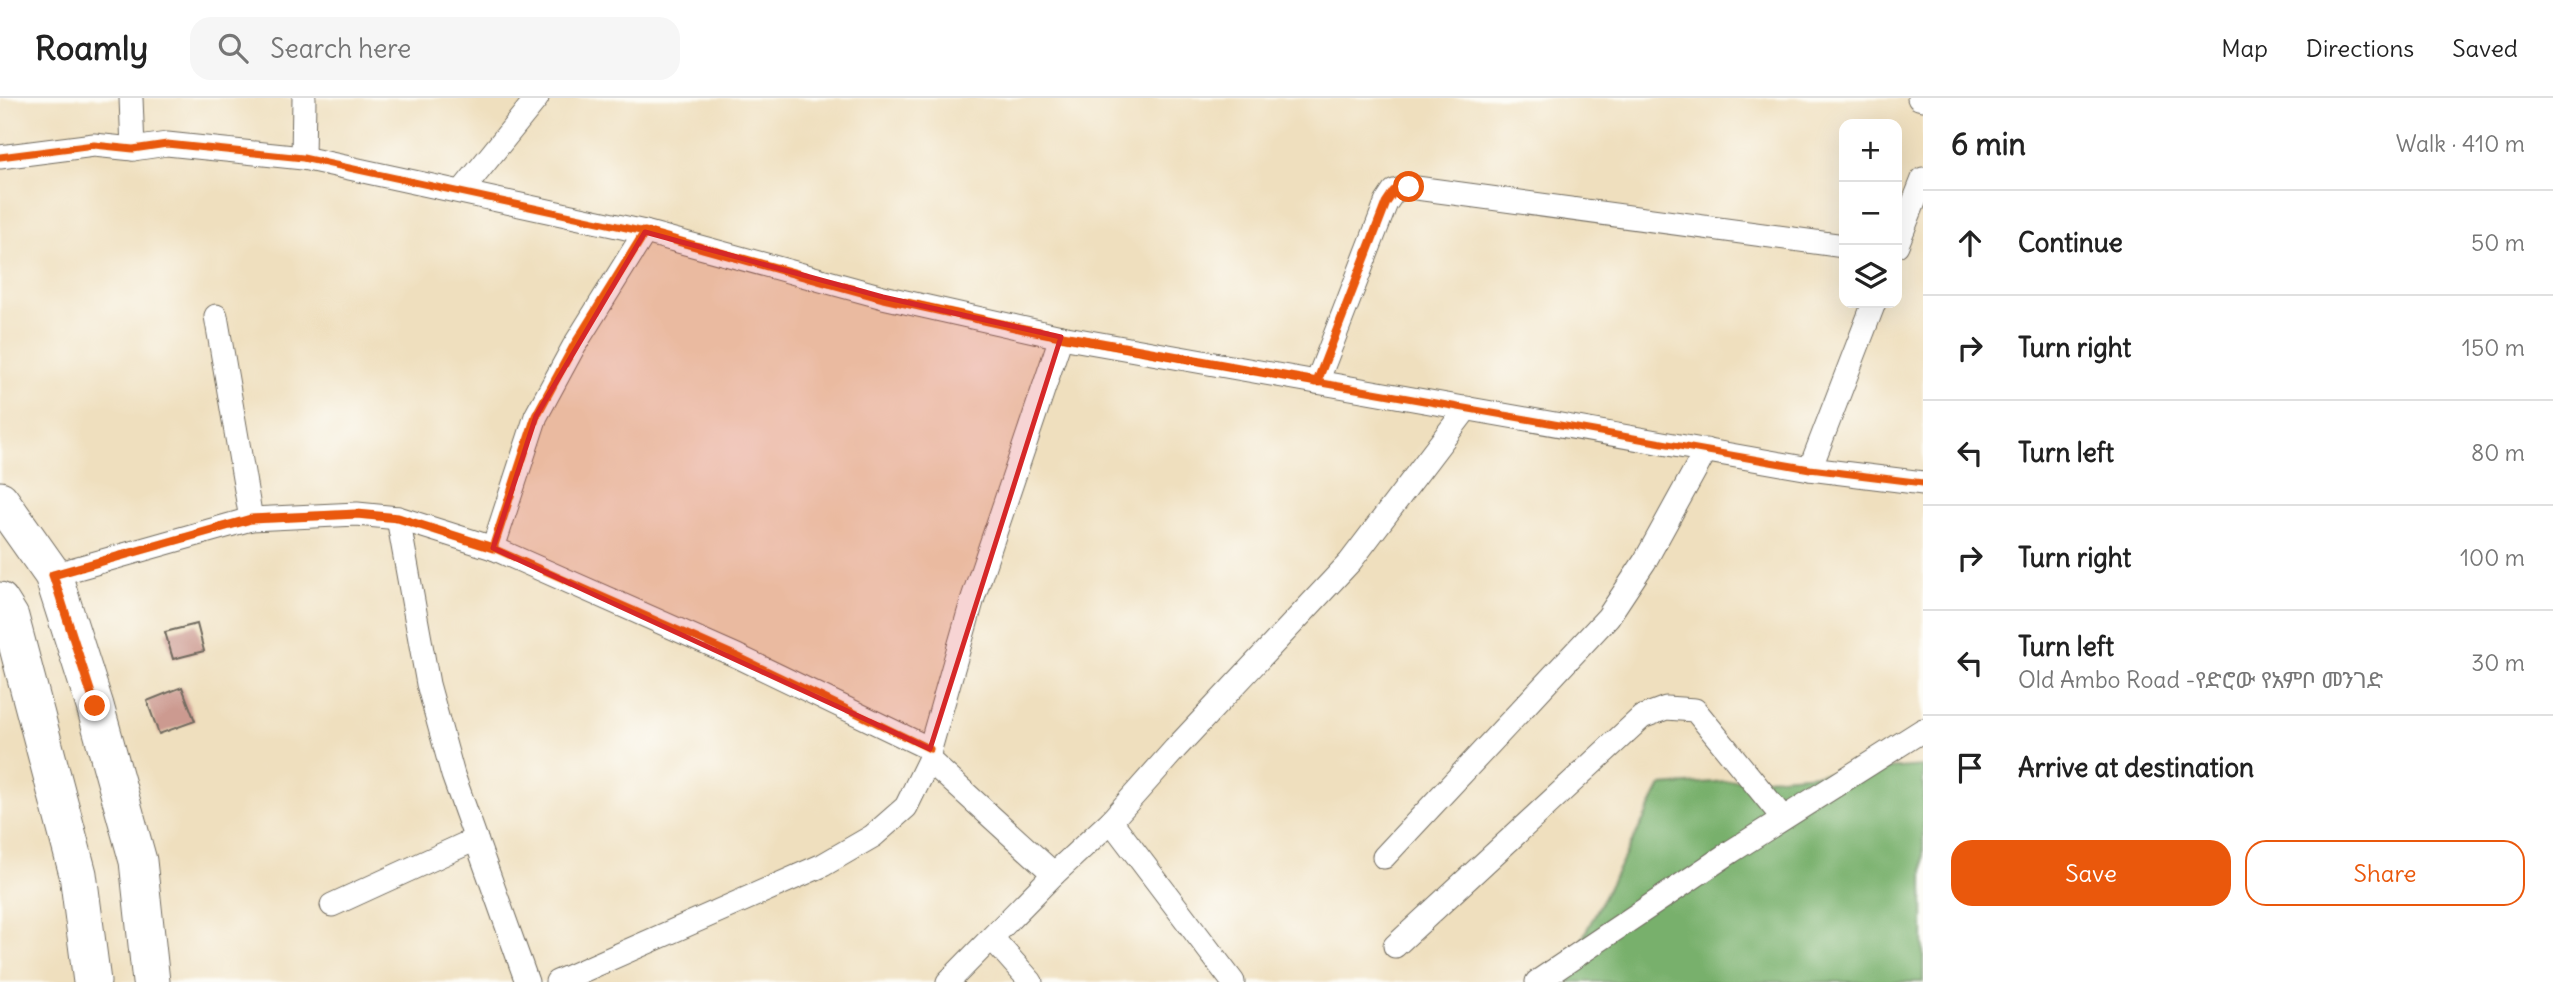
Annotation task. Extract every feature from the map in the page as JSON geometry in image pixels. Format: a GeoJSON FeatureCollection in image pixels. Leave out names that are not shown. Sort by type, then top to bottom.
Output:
{"type":"FeatureCollection","features":[{"type":"Feature","properties":{"kind":"main road"},"geometry":{"type":"LineString","coordinates":[[0,500],[53,575],[95,706],[138,861],[151,982]]}},
{"type":"Feature","properties":{"kind":"main road"},"geometry":{"type":"LineString","coordinates":[[0,601],[10,617],[78,874],[92,982]]}},
{"type":"Feature","properties":{"kind":"street"},"geometry":{"type":"LineString","coordinates":[[131,98],[133,149]]}},
{"type":"Feature","properties":{"kind":"street"},"geometry":{"type":"LineString","coordinates":[[303,158],[304,98]]}},
{"type":"Feature","properties":{"kind":"street"},"geometry":{"type":"LineString","coordinates":[[463,191],[537,98]]}},
{"type":"Feature","properties":{"kind":"street"},"geometry":{"type":"LineString","coordinates":[[0,157],[94,145],[133,149],[167,144],[303,158],[645,232],[883,298],[1061,337],[1810,469],[1923,483]]}},
{"type":"Feature","properties":{"kind":"street"},"geometry":{"type":"LineString","coordinates":[[1902,232],[1923,179]]}},
{"type":"Feature","properties":{"kind":"street"},"geometry":{"type":"LineString","coordinates":[[1317,382],[1386,203],[1394,191],[1409,187],[1839,245]]}},
{"type":"Feature","properties":{"kind":"street"},"geometry":{"type":"LineString","coordinates":[[493,548],[536,416],[574,346],[645,232]]}},
{"type":"Feature","properties":{"kind":"street"},"geometry":{"type":"LineString","coordinates":[[1810,469],[1872,308]]}},
{"type":"Feature","properties":{"kind":"street"},"geometry":{"type":"LineString","coordinates":[[216,316],[251,519]]}},
{"type":"Feature","properties":{"kind":"street"},"geometry":{"type":"LineString","coordinates":[[557,982],[823,865],[873,836],[906,807],[930,755],[974,598],[1061,337]]}},
{"type":"Feature","properties":{"kind":"street"},"geometry":{"type":"LineString","coordinates":[[948,982],[1054,874],[1111,821],[1174,749],[1350,562],[1467,408]]}},
{"type":"Feature","properties":{"kind":"street"},"geometry":{"type":"LineString","coordinates":[[1384,858],[1608,617],[1645,561],[1706,450]]}},
{"type":"Feature","properties":{"kind":"street"},"geometry":{"type":"LineString","coordinates":[[53,575],[251,519],[357,514],[398,518],[493,548],[737,656],[930,755],[1054,874]]}},
{"type":"Feature","properties":{"kind":"street"},"geometry":{"type":"LineString","coordinates":[[398,518],[428,684],[453,775],[527,982]]}},
{"type":"Feature","properties":{"kind":"street"},"geometry":{"type":"LineString","coordinates":[[1395,946],[1642,717],[1666,708],[1695,710],[1783,818]]}},
{"type":"Feature","properties":{"kind":"street"},"geometry":{"type":"LineString","coordinates":[[1536,982],[1783,818],[1923,730]]}},
{"type":"Feature","properties":{"kind":"street"},"geometry":{"type":"LineString","coordinates":[[1111,821],[1233,982]]}},
{"type":"Feature","properties":{"kind":"street"},"geometry":{"type":"LineString","coordinates":[[331,905],[476,839]]}},
{"type":"Feature","properties":{"kind":"street"},"geometry":{"type":"LineString","coordinates":[[992,938],[1031,982]]}},
{"type":"Feature","properties":{"kind":"highlighted area"},"geometry":{"type":"Polygon","coordinates":[[[645,232],[883,297],[1061,337],[930,749],[493,548],[536,416],[645,232]]]}},
{"type":"Feature","properties":{"kind":"green space"},"geometry":{"type":"Polygon","coordinates":[[[1923,766],[1923,982],[1560,982],[1661,786],[1923,766]]]}},
{"type":"Feature","properties":{"kind":"building"},"geometry":{"type":"Polygon","coordinates":[[[197,624],[204,651],[173,659],[165,632],[197,624]]]}},
{"type":"Feature","properties":{"kind":"building"},"geometry":{"type":"Polygon","coordinates":[[[182,687],[195,721],[159,734],[147,701],[182,687]]]}},
{"type":"Feature","properties":{"kind":"cycle path"},"geometry":{"type":"LineString","coordinates":[[0,157],[94,145],[133,149],[167,144],[303,158],[645,232],[883,297],[1061,337],[1810,469],[1923,483]]}},
{"type":"Feature","properties":{"kind":"cycle path"},"geometry":{"type":"LineString","coordinates":[[53,575],[251,519],[357,514],[398,518],[493,548],[737,656],[930,749]]}},
{"type":"Feature","properties":{"kind":"route"},"geometry":{"type":"LineString","coordinates":[[95,706],[53,575],[251,519],[357,514],[398,518],[493,548],[536,416],[574,346],[645,232],[883,298],[1061,337],[1317,382],[1386,203],[1394,191],[1409,187]]}}]}
